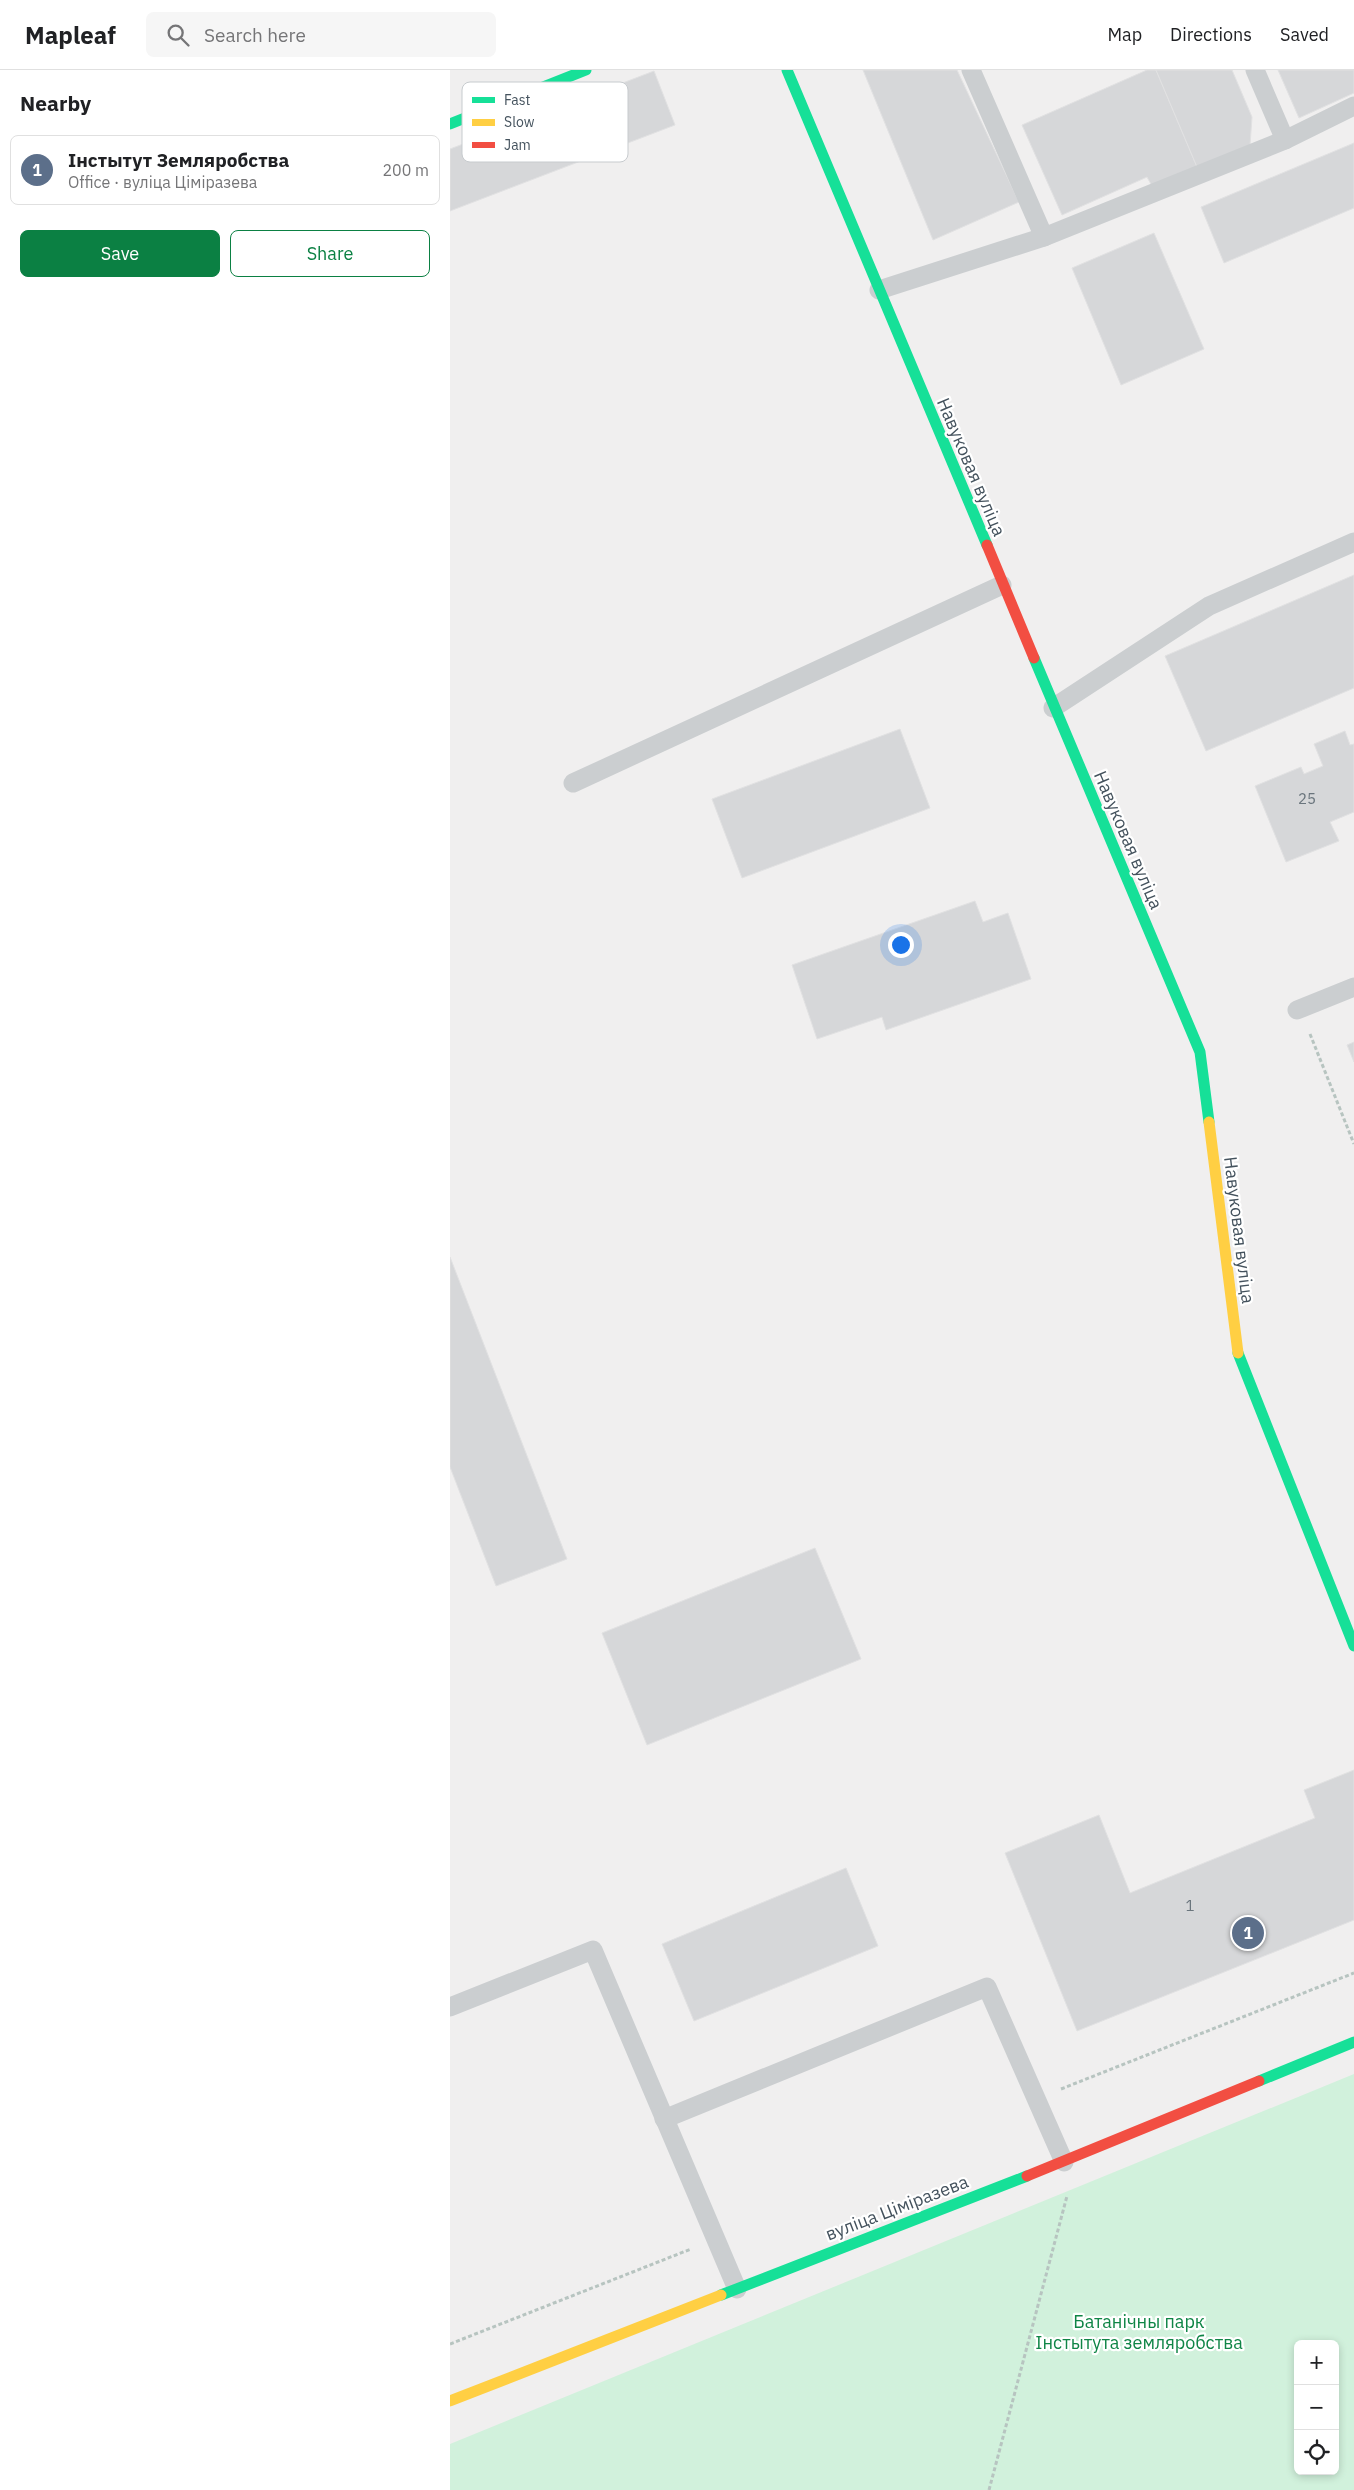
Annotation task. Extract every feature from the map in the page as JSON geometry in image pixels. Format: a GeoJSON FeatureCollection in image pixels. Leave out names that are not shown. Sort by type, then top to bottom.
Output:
{"type":"FeatureCollection","features":[{"type":"Feature","properties":{"kind":"street"},"geometry":{"type":"LineString","coordinates":[[556,82],[586,70]]}},
{"type":"Feature","properties":{"kind":"street","name":"Навуковая вуліца"},"geometry":{"type":"LineString","coordinates":[[787,70],[1053,708],[1200,1052],[1237,1352],[1354,1646]]}},
{"type":"Feature","properties":{"kind":"street"},"geometry":{"type":"LineString","coordinates":[[450,124],[462,119]]}},
{"type":"Feature","properties":{"kind":"street","name":"вуліца Ціміразева"},"geometry":{"type":"LineString","coordinates":[[450,2401],[1071,2159],[1354,2042]]}},
{"type":"Feature","properties":{"kind":"lane"},"geometry":{"type":"LineString","coordinates":[[971,70],[1044,237]]}},
{"type":"Feature","properties":{"kind":"lane"},"geometry":{"type":"LineString","coordinates":[[1255,70],[1286,140]]}},
{"type":"Feature","properties":{"kind":"lane"},"geometry":{"type":"LineString","coordinates":[[879,290],[1044,237],[1286,140],[1354,106]]}},
{"type":"Feature","properties":{"kind":"lane"},"geometry":{"type":"LineString","coordinates":[[1053,708],[1209,606],[1354,542]]}},
{"type":"Feature","properties":{"kind":"lane"},"geometry":{"type":"LineString","coordinates":[[573,782],[1002,585]]}},
{"type":"Feature","properties":{"kind":"lane"},"geometry":{"type":"LineString","coordinates":[[1302,1018],[1354,987]]}},
{"type":"Feature","properties":{"kind":"lane"},"geometry":{"type":"LineString","coordinates":[[450,2007],[593,1950],[737,2289]]}},
{"type":"Feature","properties":{"kind":"lane"},"geometry":{"type":"LineString","coordinates":[[664,2119],[988,1987],[1071,2159]]}},
{"type":"Feature","properties":{"kind":"path"},"geometry":{"type":"LineString","coordinates":[[1302,1018],[1354,1144]]}},
{"type":"Feature","properties":{"kind":"path"},"geometry":{"type":"LineString","coordinates":[[1053,2092],[1354,1973]]}},
{"type":"Feature","properties":{"kind":"path"},"geometry":{"type":"LineString","coordinates":[[989,2490],[1071,2159]]}},
{"type":"Feature","properties":{"kind":"path"},"geometry":{"type":"LineString","coordinates":[[450,2344],[715,2239]]}},
{"type":"Feature","properties":{"kind":"green space","name":"Батанічны парк Інстытута земляробства"},"geometry":{"type":"Polygon","coordinates":[[[1354,2074],[1354,2490],[450,2490],[450,2444],[1354,2074]]]}},
{"type":"Feature","properties":{"kind":"building"},"geometry":{"type":"Polygon","coordinates":[[[863,70],[957,70],[1019,202],[933,240],[863,70]]]}},
{"type":"Feature","properties":{"kind":"building"},"geometry":{"type":"Polygon","coordinates":[[[1147,70],[1156,70],[1197,167],[1152,186],[1147,177],[1062,215],[1022,125],[1147,70]]]}},
{"type":"Feature","properties":{"kind":"building"},"geometry":{"type":"Polygon","coordinates":[[[1156,70],[1232,70],[1252,117],[1250,145],[1197,167],[1156,70]]]}},
{"type":"Feature","properties":{"kind":"building"},"geometry":{"type":"Polygon","coordinates":[[[1278,70],[1354,70],[1354,93],[1299,118],[1278,70]]]}},
{"type":"Feature","properties":{"kind":"building"},"geometry":{"type":"Polygon","coordinates":[[[654,71],[675,125],[628,143],[628,82],[625,82],[654,71]]]}},
{"type":"Feature","properties":{"kind":"building"},"geometry":{"type":"Polygon","coordinates":[[[1354,143],[1354,208],[1224,263],[1201,207],[1354,143]]]}},
{"type":"Feature","properties":{"kind":"building"},"geometry":{"type":"Polygon","coordinates":[[[462,144],[462,162],[578,162],[450,211],[450,149],[462,144]]]}},
{"type":"Feature","properties":{"kind":"building"},"geometry":{"type":"Polygon","coordinates":[[[1154,233],[1204,349],[1121,385],[1072,268],[1154,233]]]}},
{"type":"Feature","properties":{"kind":"building"},"geometry":{"type":"Polygon","coordinates":[[[1354,575],[1354,688],[1206,751],[1165,656],[1354,575]]]}},
{"type":"Feature","properties":{"kind":"building"},"geometry":{"type":"Polygon","coordinates":[[[900,729],[930,808],[742,878],[712,799],[900,729]]]}},
{"type":"Feature","properties":{"kind":"building"},"geometry":{"type":"Polygon","coordinates":[[[1345,731],[1350,745],[1354,744],[1354,812],[1330,822],[1339,841],[1286,862],[1255,786],[1301,767],[1304,774],[1323,766],[1314,744],[1345,731]]]}},
{"type":"Feature","properties":{"kind":"building"},"geometry":{"type":"Polygon","coordinates":[[[975,901],[983,922],[1008,913],[1031,979],[886,1030],[882,1017],[817,1039],[792,965],[975,901]]]}},
{"type":"Feature","properties":{"kind":"building"},"geometry":{"type":"Polygon","coordinates":[[[1354,1042],[1354,1062],[1347,1045],[1354,1042]]]}},
{"type":"Feature","properties":{"kind":"building"},"geometry":{"type":"Polygon","coordinates":[[[450,1257],[567,1559],[496,1586],[450,1467],[450,1257]]]}},
{"type":"Feature","properties":{"kind":"building"},"geometry":{"type":"Polygon","coordinates":[[[815,1548],[861,1659],[647,1745],[602,1633],[815,1548]]]}},
{"type":"Feature","properties":{"kind":"building"},"geometry":{"type":"Polygon","coordinates":[[[1354,1770],[1354,1920],[1077,2031],[1005,1853],[1099,1815],[1130,1893],[1315,1818],[1304,1790],[1354,1770]]]}},
{"type":"Feature","properties":{"kind":"building"},"geometry":{"type":"Polygon","coordinates":[[[846,1868],[878,1946],[694,2021],[662,1944],[846,1868]]]}},
{"type":"Feature","properties":{"kind":"traffic: fast"},"geometry":{"type":"LineString","coordinates":[[556,82],[586,70]]}},
{"type":"Feature","properties":{"kind":"traffic: fast"},"geometry":{"type":"LineString","coordinates":[[787,70],[987,545]]}},
{"type":"Feature","properties":{"kind":"traffic: fast"},"geometry":{"type":"LineString","coordinates":[[450,124],[462,119]]}},
{"type":"Feature","properties":{"kind":"traffic: fast"},"geometry":{"type":"LineString","coordinates":[[1034,658],[1200,1052],[1209,1122]]}},
{"type":"Feature","properties":{"kind":"traffic: fast"},"geometry":{"type":"LineString","coordinates":[[1238,1353],[1354,1646]]}},
{"type":"Feature","properties":{"kind":"traffic: fast"},"geometry":{"type":"LineString","coordinates":[[1259,2081],[1354,2042]]}},
{"type":"Feature","properties":{"kind":"traffic: fast"},"geometry":{"type":"LineString","coordinates":[[721,2295],[1027,2176]]}},
{"type":"Feature","properties":{"kind":"traffic: slow"},"geometry":{"type":"LineString","coordinates":[[1209,1122],[1238,1353]]}},
{"type":"Feature","properties":{"kind":"traffic: slow"},"geometry":{"type":"LineString","coordinates":[[450,2401],[721,2295]]}},
{"type":"Feature","properties":{"kind":"traffic: jam"},"geometry":{"type":"LineString","coordinates":[[987,545],[1034,658]]}},
{"type":"Feature","properties":{"kind":"traffic: jam"},"geometry":{"type":"LineString","coordinates":[[1027,2176],[1259,2081]]}},
{"type":"Feature","properties":{"kind":"place","name":"Інстытут Земляробства"},"geometry":{"type":"Point","coordinates":[1248,1933]}}]}
